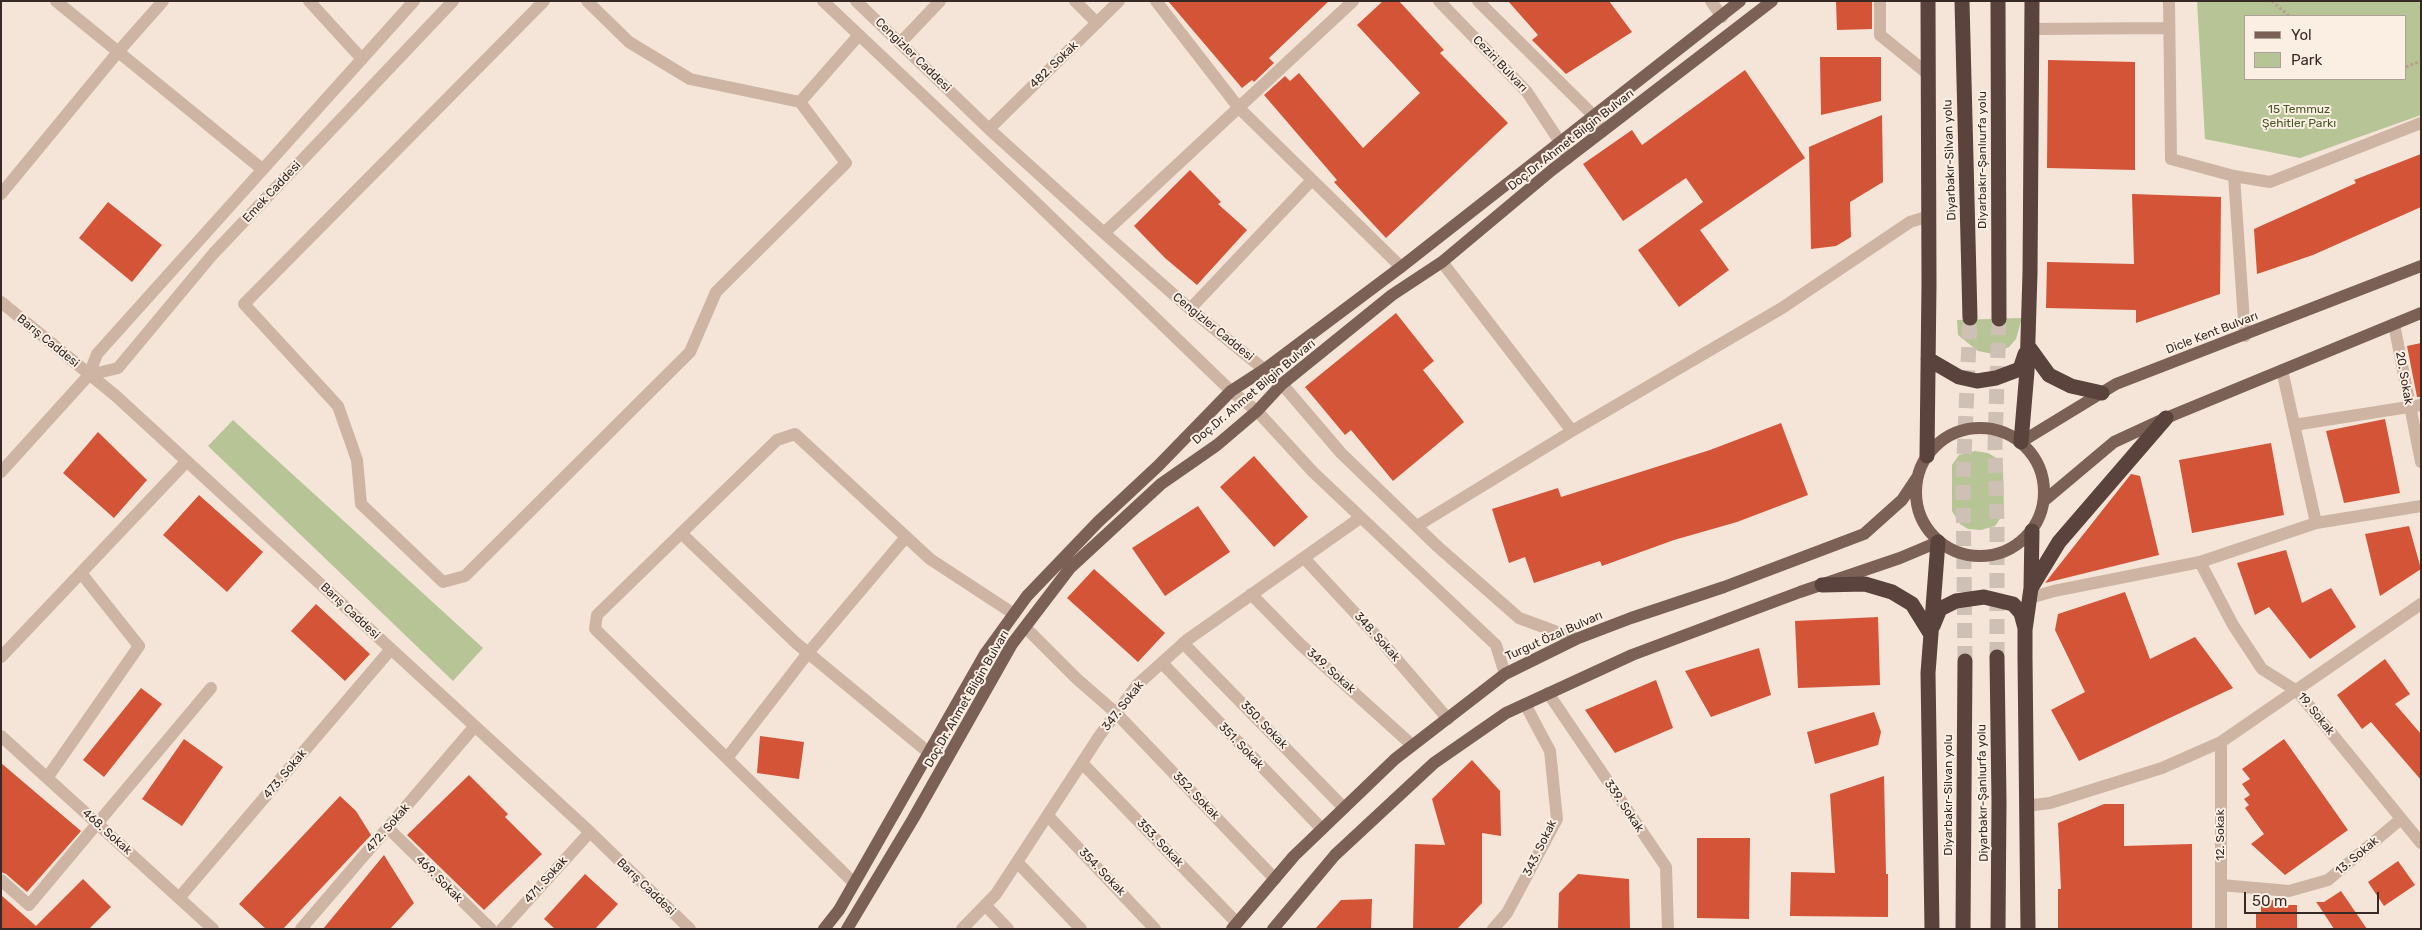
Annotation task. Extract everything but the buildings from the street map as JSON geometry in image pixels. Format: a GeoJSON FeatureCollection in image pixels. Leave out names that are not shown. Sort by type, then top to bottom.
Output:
{"type":"FeatureCollection","features":[{"type":"Feature","properties":{"kind":"highway"},"geometry":{"type":"LineString","coordinates":[[1927,456],[1928,1]]}},
{"type":"Feature","properties":{"kind":"highway","name":"Diyarbakır-Silvan yolu"},"geometry":{"type":"LineString","coordinates":[[1962,1],[1970,318]]}},
{"type":"Feature","properties":{"kind":"highway","name":"Diyarbakır-Şanlıurfa yolu"},"geometry":{"type":"LineString","coordinates":[[1998,1],[1999,319]]}},
{"type":"Feature","properties":{"kind":"highway"},"geometry":{"type":"LineString","coordinates":[[2021,442],[2028,346],[2032,1]]}},
{"type":"Feature","properties":{"kind":"highway"},"geometry":{"type":"LineString","coordinates":[[1928,359],[1959,377],[1977,381],[1996,378],[2020,369],[2028,346]]}},
{"type":"Feature","properties":{"kind":"highway"},"geometry":{"type":"LineString","coordinates":[[2028,346],[2049,375],[2072,386],[2102,393]]}},
{"type":"Feature","properties":{"kind":"highway"},"geometry":{"type":"LineString","coordinates":[[2031,593],[2059,542],[2166,418]]}},
{"type":"Feature","properties":{"kind":"highway"},"geometry":{"type":"LineString","coordinates":[[2028,929],[2026,630],[2031,593],[2032,531]]}},
{"type":"Feature","properties":{"kind":"highway"},"geometry":{"type":"LineString","coordinates":[[1932,929],[1928,673],[1938,542]]}},
{"type":"Feature","properties":{"kind":"highway"},"geometry":{"type":"LineString","coordinates":[[1822,585],[1865,584],[1892,592],[1912,604],[1930,634]]}},
{"type":"Feature","properties":{"kind":"highway"},"geometry":{"type":"LineString","coordinates":[[1930,634],[1940,609],[1956,601],[1984,597],[2013,604],[2021,613],[2026,630]]}},
{"type":"Feature","properties":{"kind":"highway","name":"Diyarbakır-Şanlıurfa yolu"},"geometry":{"type":"LineString","coordinates":[[1997,657],[1998,929]]}},
{"type":"Feature","properties":{"kind":"highway","name":"Diyarbakır-Silvan yolu"},"geometry":{"type":"LineString","coordinates":[[1963,929],[1965,661]]}},
{"type":"Feature","properties":{"kind":"main road","name":"Doç.Dr. Ahmet Bilgin Bulvarı"},"geometry":{"type":"LineString","coordinates":[[824,929],[840,910],[985,654],[1040,582],[1231,391],[1265,369],[1401,267],[1740,1]]}},
{"type":"Feature","properties":{"kind":"main road","name":"Doç.Dr. Ahmet Bilgin Bulvarı"},"geometry":{"type":"LineString","coordinates":[[847,929],[898,845],[1012,644],[1070,568],[1161,484],[1217,445],[1257,411],[1282,384],[1392,295],[1442,262],[1567,159],[1772,1]]}},
{"type":"Feature","properties":{"kind":"main road","name":"Dicle Kent Bulvarı"},"geometry":{"type":"LineString","coordinates":[[2021,442],[2116,384],[2245,336],[2421,266]]}},
{"type":"Feature","properties":{"kind":"main road"},"geometry":{"type":"LineString","coordinates":[[2044,500],[2114,442],[2166,418],[2421,313]]}},
{"type":"Feature","properties":{"kind":"main road"},"geometry":{"type":"LineString","coordinates":[[1971,428],[1989,428],[2006,432],[2021,442],[2036,458],[2044,479],[2044,500],[2040,517],[2032,531],[2009,551],[1995,556],[1965,555],[1951,550],[1938,542],[1927,529],[1919,514],[1916,497],[1918,476],[1927,456],[1939,443],[1954,433],[1971,428]]}},
{"type":"Feature","properties":{"kind":"main road","name":"Turgut Özal Bulvarı"},"geometry":{"type":"LineString","coordinates":[[1235,926],[1275,879],[1322,829],[1394,759],[1505,674],[1576,639],[1631,618],[1724,587],[1864,534],[1902,500],[1918,476]]}},
{"type":"Feature","properties":{"kind":"main road"},"geometry":{"type":"LineString","coordinates":[[1273,929],[1335,855],[1434,763],[1506,713],[1632,656],[1900,558],[1938,542]]}},
{"type":"Feature","properties":{"kind":"street"},"geometry":{"type":"LineString","coordinates":[[56,1],[262,169]]}},
{"type":"Feature","properties":{"kind":"street"},"geometry":{"type":"LineString","coordinates":[[1,194],[118,52],[163,1]]}},
{"type":"Feature","properties":{"kind":"street"},"geometry":{"type":"LineString","coordinates":[[309,1],[362,59]]}},
{"type":"Feature","properties":{"kind":"street","name":"Emek Caddesi"},"geometry":{"type":"LineString","coordinates":[[1,472],[89,375],[97,354],[414,1]]}},
{"type":"Feature","properties":{"kind":"street","name":"Emek Caddesi"},"geometry":{"type":"LineString","coordinates":[[89,375],[118,368],[213,254],[452,1]]}},
{"type":"Feature","properties":{"kind":"street"},"geometry":{"type":"LineString","coordinates":[[544,1],[244,304],[338,406],[357,460],[361,504],[442,582],[465,576],[690,352],[716,292],[846,163],[800,102],[690,79],[629,42],[587,1]]}},
{"type":"Feature","properties":{"kind":"street","name":"Cengizler Caddesi"},"geometry":{"type":"LineString","coordinates":[[823,1],[1024,191],[1231,391],[1257,411],[1313,472],[1496,645],[1505,674]]}},
{"type":"Feature","properties":{"kind":"street","name":"Cengizler Caddesi"},"geometry":{"type":"LineString","coordinates":[[856,1],[901,42],[989,129],[1104,233],[1190,310],[1282,384],[1341,453],[1417,526],[1519,618],[1576,639]]}},
{"type":"Feature","properties":{"kind":"street"},"geometry":{"type":"LineString","coordinates":[[901,42],[940,1]]}},
{"type":"Feature","properties":{"kind":"street"},"geometry":{"type":"LineString","coordinates":[[1075,1],[1097,23]]}},
{"type":"Feature","properties":{"kind":"street","name":"482. Sokak"},"geometry":{"type":"LineString","coordinates":[[989,129],[1119,1]]}},
{"type":"Feature","properties":{"kind":"street"},"geometry":{"type":"LineString","coordinates":[[1156,1],[1239,108],[1401,267]]}},
{"type":"Feature","properties":{"kind":"street"},"geometry":{"type":"LineString","coordinates":[[1104,233],[1353,1]]}},
{"type":"Feature","properties":{"kind":"street","name":"Ceziri Bulvarı"},"geometry":{"type":"LineString","coordinates":[[1439,1],[1527,92],[1560,142],[1567,159]]}},
{"type":"Feature","properties":{"kind":"street"},"geometry":{"type":"LineString","coordinates":[[1478,1],[1594,116],[1602,132]]}},
{"type":"Feature","properties":{"kind":"street"},"geometry":{"type":"LineString","coordinates":[[1711,1],[1722,17]]}},
{"type":"Feature","properties":{"kind":"street"},"geometry":{"type":"LineString","coordinates":[[1880,1],[1880,35],[1928,74]]}},
{"type":"Feature","properties":{"kind":"street"},"geometry":{"type":"LineString","coordinates":[[2169,1],[2170,159],[2234,176],[2270,182],[2421,123]]}},
{"type":"Feature","properties":{"kind":"street"},"geometry":{"type":"LineString","coordinates":[[2032,29],[2169,28]]}},
{"type":"Feature","properties":{"kind":"street"},"geometry":{"type":"LineString","coordinates":[[800,102],[859,35]]}},
{"type":"Feature","properties":{"kind":"street"},"geometry":{"type":"LineString","coordinates":[[2234,176],[2245,336]]}},
{"type":"Feature","properties":{"kind":"street"},"geometry":{"type":"LineString","coordinates":[[1190,310],[1312,180]]}},
{"type":"Feature","properties":{"kind":"street"},"geometry":{"type":"LineString","coordinates":[[1417,526],[1572,431],[1782,308],[1910,222],[1929,216]]}},
{"type":"Feature","properties":{"kind":"street"},"geometry":{"type":"LineString","coordinates":[[1442,262],[1572,431]]}},
{"type":"Feature","properties":{"kind":"street","name":"Barış Caddesi"},"geometry":{"type":"LineString","coordinates":[[1,302],[89,375],[187,462],[590,832],[690,929]]}},
{"type":"Feature","properties":{"kind":"street","name":"20. Sokak"},"geometry":{"type":"LineString","coordinates":[[2394,324],[2415,406],[2421,462]]}},
{"type":"Feature","properties":{"kind":"street"},"geometry":{"type":"LineString","coordinates":[[2282,370],[2316,523]]}},
{"type":"Feature","properties":{"kind":"street"},"geometry":{"type":"LineString","coordinates":[[2294,425],[2415,406]]}},
{"type":"Feature","properties":{"kind":"street"},"geometry":{"type":"LineString","coordinates":[[854,883],[595,629],[597,616],[777,440],[795,434],[930,559],[1014,614]]}},
{"type":"Feature","properties":{"kind":"street"},"geometry":{"type":"LineString","coordinates":[[1,657],[187,462]]}},
{"type":"Feature","properties":{"kind":"street"},"geometry":{"type":"LineString","coordinates":[[2031,593],[2054,591],[2200,562],[2316,523],[2421,506]]}},
{"type":"Feature","properties":{"kind":"street","name":"347. Sokak"},"geometry":{"type":"LineString","coordinates":[[962,929],[996,894],[1082,763],[1137,685],[1183,644],[1360,518]]}},
{"type":"Feature","properties":{"kind":"street"},"geometry":{"type":"LineString","coordinates":[[681,533],[808,653],[928,752]]}},
{"type":"Feature","properties":{"kind":"street"},"geometry":{"type":"LineString","coordinates":[[727,758],[808,653],[906,537]]}},
{"type":"Feature","properties":{"kind":"street","name":"348. Sokak"},"geometry":{"type":"LineString","coordinates":[[1304,558],[1381,641],[1448,719]]}},
{"type":"Feature","properties":{"kind":"street","name":"19. Sokak"},"geometry":{"type":"LineString","coordinates":[[2200,562],[2233,625],[2262,669],[2298,691],[2421,843]]}},
{"type":"Feature","properties":{"kind":"street"},"geometry":{"type":"LineString","coordinates":[[47,778],[139,646],[81,573]]}},
{"type":"Feature","properties":{"kind":"street","name":"349. Sokak"},"geometry":{"type":"LineString","coordinates":[[1251,594],[1300,644],[1412,745]]}},
{"type":"Feature","properties":{"kind":"street"},"geometry":{"type":"LineString","coordinates":[[2026,806],[2050,803],[2162,768],[2221,742],[2298,691],[2421,604]]}},
{"type":"Feature","properties":{"kind":"street","name":"352. Sokak"},"geometry":{"type":"LineString","coordinates":[[1025,627],[1077,679],[1116,713],[1275,879]]}},
{"type":"Feature","properties":{"kind":"street","name":"350. Sokak"},"geometry":{"type":"LineString","coordinates":[[1183,644],[1344,808]]}},
{"type":"Feature","properties":{"kind":"street","name":"473. Sokak"},"geometry":{"type":"LineString","coordinates":[[179,898],[391,649]]}},
{"type":"Feature","properties":{"kind":"street","name":"351. Sokak"},"geometry":{"type":"LineString","coordinates":[[1162,663],[1322,829]]}},
{"type":"Feature","properties":{"kind":"street"},"geometry":{"type":"LineString","coordinates":[[1,880],[29,905],[211,688]]}},
{"type":"Feature","properties":{"kind":"street","name":"339. Sokak"},"geometry":{"type":"LineString","coordinates":[[1548,694],[1666,868],[1668,929]]}},
{"type":"Feature","properties":{"kind":"street","name":"343. Sokak"},"geometry":{"type":"LineString","coordinates":[[1493,929],[1507,913],[1557,819],[1550,751],[1525,704]]}},
{"type":"Feature","properties":{"kind":"street","name":"472. Sokak"},"geometry":{"type":"LineString","coordinates":[[301,929],[475,726]]}},
{"type":"Feature","properties":{"kind":"street","name":"468. Sokak"},"geometry":{"type":"LineString","coordinates":[[1,736],[213,929]]}},
{"type":"Feature","properties":{"kind":"street","name":"12. Sokak"},"geometry":{"type":"LineString","coordinates":[[2221,742],[2221,929]]}},
{"type":"Feature","properties":{"kind":"street","name":"353. Sokak"},"geometry":{"type":"LineString","coordinates":[[1082,763],[1235,926]]}},
{"type":"Feature","properties":{"kind":"street","name":"354. Sokak"},"geometry":{"type":"LineString","coordinates":[[1048,816],[1155,929]]}},
{"type":"Feature","properties":{"kind":"street","name":"13. Sokak"},"geometry":{"type":"LineString","coordinates":[[2221,885],[2289,892],[2328,880],[2401,818]]}},
{"type":"Feature","properties":{"kind":"street","name":"469. Sokak"},"geometry":{"type":"LineString","coordinates":[[388,828],[491,929]]}},
{"type":"Feature","properties":{"kind":"street","name":"471. Sokak"},"geometry":{"type":"LineString","coordinates":[[502,929],[590,832]]}},
{"type":"Feature","properties":{"kind":"street"},"geometry":{"type":"LineString","coordinates":[[1017,862],[1081,929]]}},
{"type":"Feature","properties":{"kind":"street"},"geometry":{"type":"LineString","coordinates":[[985,905],[1008,929]]}},
{"type":"Feature","properties":{"kind":"path"},"geometry":{"type":"LineString","coordinates":[[2272,1],[2288,15]]}},
{"type":"Feature","properties":{"kind":"path"},"geometry":{"type":"LineString","coordinates":[[2407,67],[2421,62]]}},
{"type":"Feature","properties":{"kind":"green space","name":"15 Temmuz Şehitler Parkı"},"geometry":{"type":"Polygon","coordinates":[[[2197,1],[2421,1],[2421,115],[2300,158],[2205,139],[2197,1]]]}},
{"type":"Feature","properties":{"kind":"green space"},"geometry":{"type":"Polygon","coordinates":[[[2022,318],[2016,339],[2009,347],[1993,354],[1978,351],[1958,335],[1957,320],[2022,318]]]}},
{"type":"Feature","properties":{"kind":"green space"},"geometry":{"type":"Polygon","coordinates":[[[233,420],[483,648],[453,681],[208,446],[233,420]]]}},
{"type":"Feature","properties":{"kind":"green space"},"geometry":{"type":"Polygon","coordinates":[[[1975,451],[1988,453],[1998,459],[2003,469],[2004,513],[1995,526],[1981,530],[1968,529],[1960,524],[1952,511],[1952,465],[1959,455],[1975,451]]]}},
{"type":"Feature","properties":{"kind":"tunnel"},"geometry":{"type":"LineString","coordinates":[[1965,661],[1963,481],[1970,318]]}},
{"type":"Feature","properties":{"kind":"tunnel"},"geometry":{"type":"LineString","coordinates":[[1997,657],[1995,446],[1999,319]]}}]}
